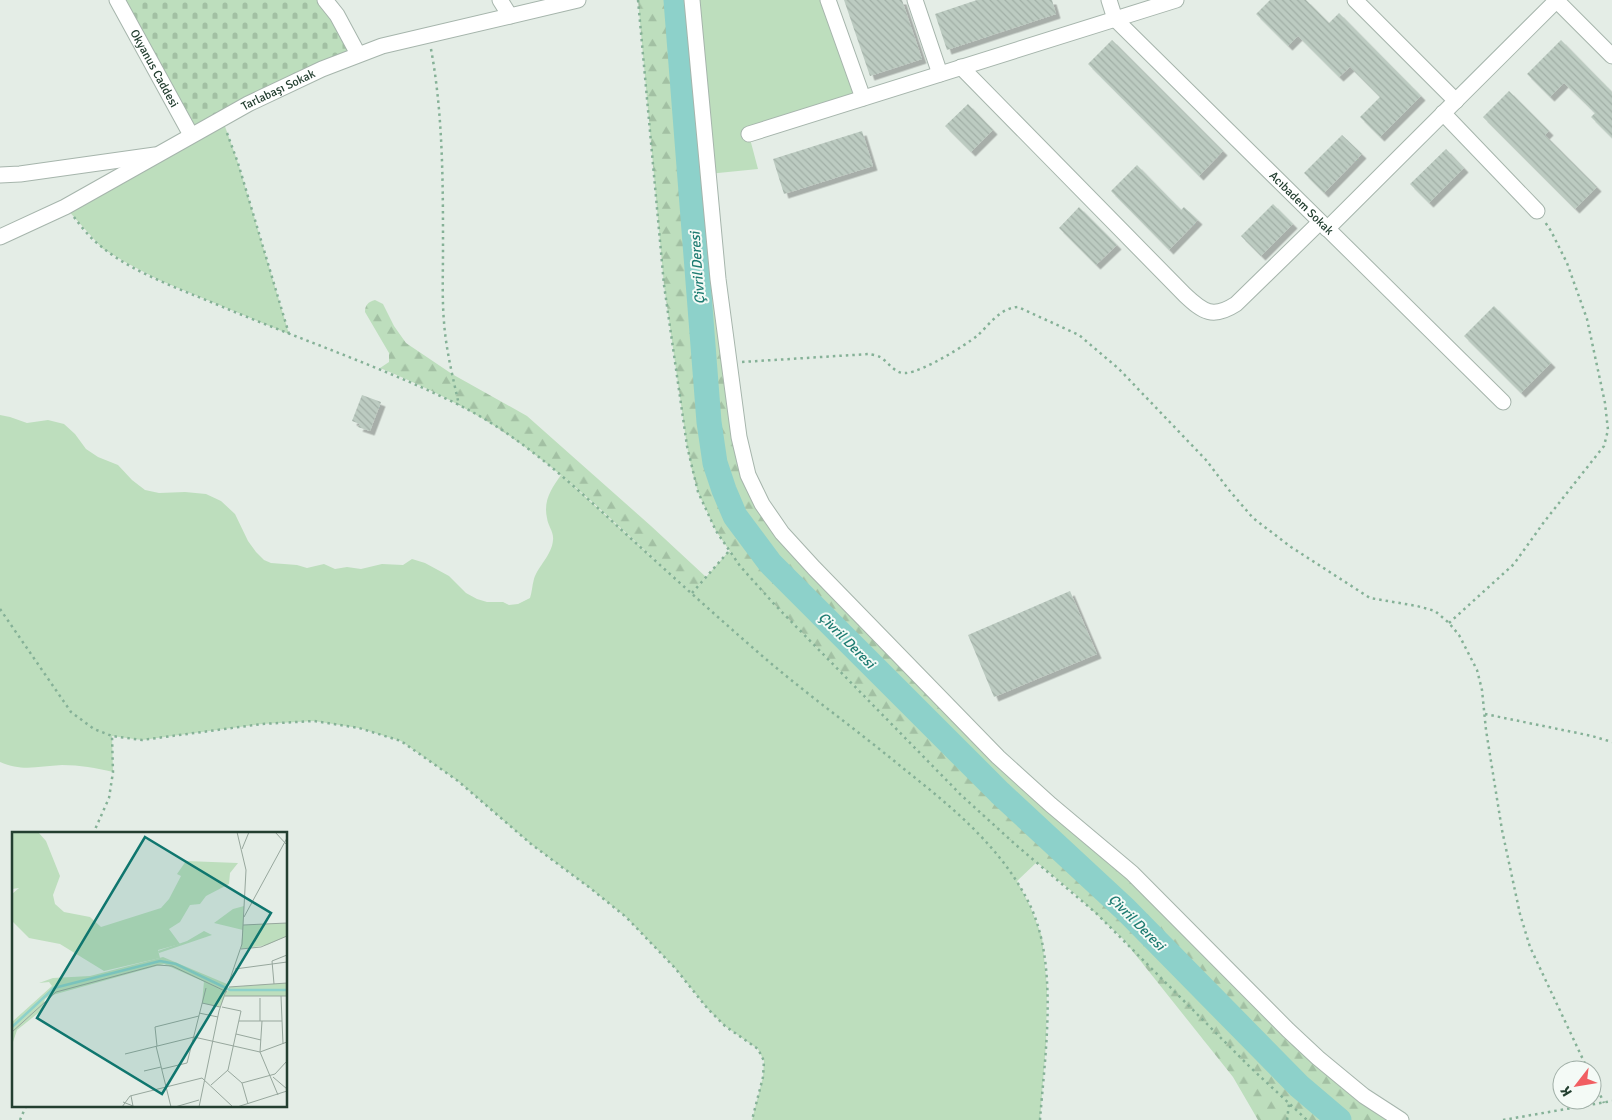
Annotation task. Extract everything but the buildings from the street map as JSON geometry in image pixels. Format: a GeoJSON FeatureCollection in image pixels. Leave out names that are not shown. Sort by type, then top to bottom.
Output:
{"type":"FeatureCollection","features":[{"type":"Feature","properties":{"kind":"street","name":"Okyanus Caddesi"},"geometry":{"type":"LineString","coordinates":[[117,0],[191,135]]}},
{"type":"Feature","properties":{"kind":"street"},"geometry":{"type":"LineString","coordinates":[[325,0],[337,15],[358,54]]}},
{"type":"Feature","properties":{"kind":"street"},"geometry":{"type":"LineString","coordinates":[[500,0],[510,16]]}},
{"type":"Feature","properties":{"kind":"street","name":"Tarlabaşı Sokak"},"geometry":{"type":"LineString","coordinates":[[0,237],[65,207],[248,104],[358,54],[428,34],[578,0]]}},
{"type":"Feature","properties":{"kind":"street"},"geometry":{"type":"LineString","coordinates":[[692,0],[718,279],[729,363],[740,437],[748,475],[762,504],[792,544],[998,757],[1132,873],[1318,1058],[1364,1096],[1401,1120]]}},
{"type":"Feature","properties":{"kind":"street"},"geometry":{"type":"LineString","coordinates":[[828,0],[863,98]]}},
{"type":"Feature","properties":{"kind":"street"},"geometry":{"type":"LineString","coordinates":[[915,0],[940,74]]}},
{"type":"Feature","properties":{"kind":"street","name":"Acıbadem Sokak"},"geometry":{"type":"LineString","coordinates":[[1109,0],[1115,19],[1503,402]]}},
{"type":"Feature","properties":{"kind":"street"},"geometry":{"type":"LineString","coordinates":[[748,134],[1176,0]]}},
{"type":"Feature","properties":{"kind":"street"},"geometry":{"type":"LineString","coordinates":[[1355,0],[1456,101]]}},
{"type":"Feature","properties":{"kind":"street"},"geometry":{"type":"LineString","coordinates":[[961,67],[1185,296],[1204,310],[1216,313],[1236,304],[1324,225],[1456,101],[1557,0],[1612,56]]}},
{"type":"Feature","properties":{"kind":"street"},"geometry":{"type":"LineString","coordinates":[[1443,113],[1537,211]]}},
{"type":"Feature","properties":{"kind":"street"},"geometry":{"type":"LineString","coordinates":[[0,175],[20,174],[155,155]]}},
{"type":"Feature","properties":{"kind":"path"},"geometry":{"type":"LineString","coordinates":[[428,34],[435,69],[440,121],[443,193],[444,322],[450,367],[459,405]]}},
{"type":"Feature","properties":{"kind":"path"},"geometry":{"type":"LineString","coordinates":[[222,118],[238,162],[289,334]]}},
{"type":"Feature","properties":{"kind":"path"},"geometry":{"type":"LineString","coordinates":[[65,207],[102,248],[124,262],[159,280],[289,334],[403,378],[459,405],[513,438],[558,472],[763,656],[947,803],[997,852],[1017,881],[1030,906],[1042,937],[1047,987],[1046,1043],[1040,1120]]}},
{"type":"Feature","properties":{"kind":"path"},"geometry":{"type":"LineString","coordinates":[[1449,623],[1514,564],[1544,522],[1604,446],[1608,430],[1587,319],[1567,264],[1551,231],[1537,211]]}},
{"type":"Feature","properties":{"kind":"path"},"geometry":{"type":"LineString","coordinates":[[729,363],[869,354],[879,357],[897,371],[905,374],[921,369],[950,354],[976,337],[1002,312],[1011,307],[1018,307],[1079,335],[1119,369],[1206,460],[1253,518],[1290,547],[1370,598],[1435,611],[1459,635],[1477,670],[1482,690],[1502,830],[1520,914],[1530,947],[1583,1060]]}},
{"type":"Feature","properties":{"kind":"path"},"geometry":{"type":"LineString","coordinates":[[692,593],[729,551]]}},
{"type":"Feature","properties":{"kind":"path"},"geometry":{"type":"LineString","coordinates":[[0,609],[71,712],[94,729],[112,736],[142,740],[262,724],[314,721],[359,728],[401,741],[458,780],[531,844],[626,917],[675,968],[707,1008],[725,1026],[758,1049],[764,1061],[752,1120]]}},
{"type":"Feature","properties":{"kind":"path"},"geometry":{"type":"LineString","coordinates":[[1485,714],[1592,736],[1612,742]]}},
{"type":"Feature","properties":{"kind":"path"},"geometry":{"type":"LineString","coordinates":[[94,832],[109,798],[114,765],[112,736]]}},
{"type":"Feature","properties":{"kind":"path"},"geometry":{"type":"LineString","coordinates":[[1602,1099],[1604,1103]]}},
{"type":"Feature","properties":{"kind":"path"},"geometry":{"type":"LineString","coordinates":[[1503,1120],[1612,1101]]}},
{"type":"Feature","properties":{"kind":"path"},"geometry":{"type":"LineString","coordinates":[[1287,1120],[1289,1104]]}},
{"type":"Feature","properties":{"kind":"path"},"geometry":{"type":"LineString","coordinates":[[20,1120],[25,1108]]}},
{"type":"Feature","properties":{"kind":"green space"},"geometry":{"type":"Polygon","coordinates":[[[117,0],[325,0],[358,54],[191,135],[117,0]]]}},
{"type":"Feature","properties":{"kind":"green space"},"geometry":{"type":"Polygon","coordinates":[[[638,0],[692,0],[748,475],[814,568],[1288,1030],[1401,1120],[1258,1120],[1233,1077],[1123,939],[1075,894],[1016,845],[961,795],[775,605],[740,566],[716,531],[698,492],[687,446],[664,285],[638,0]]]}},
{"type":"Feature","properties":{"kind":"green space"},"geometry":{"type":"Polygon","coordinates":[[[692,0],[828,0],[863,98],[749,135],[758,169],[708,174],[692,0]]]}},
{"type":"Feature","properties":{"kind":"green space"},"geometry":{"type":"Polygon","coordinates":[[[222,118],[238,163],[289,334],[159,280],[125,262],[102,248],[65,207],[222,118]]]}},
{"type":"Feature","properties":{"kind":"green space"},"geometry":{"type":"Polygon","coordinates":[[[375,300],[383,304],[394,326],[406,343],[452,374],[527,416],[651,526],[706,577],[692,593],[583,494],[538,456],[482,418],[415,383],[380,368],[389,362],[389,353],[365,312],[367,304],[375,300]]]}},
{"type":"Feature","properties":{"kind":"green space"},"geometry":{"type":"Polygon","coordinates":[[[0,415],[27,423],[48,420],[64,424],[75,434],[86,449],[98,457],[118,465],[145,490],[159,493],[185,492],[206,494],[221,501],[235,514],[248,541],[256,552],[264,560],[271,563],[297,565],[307,568],[324,564],[335,569],[347,567],[361,569],[382,564],[403,565],[412,559],[425,563],[449,576],[466,593],[477,599],[487,602],[503,602],[509,605],[518,604],[530,598],[536,574],[548,556],[552,545],[553,537],[546,506],[547,500],[561,475],[692,593],[729,551],[775,605],[961,795],[1037,862],[1017,881],[1030,906],[1042,937],[1047,987],[1046,1043],[1040,1120],[752,1120],[763,1077],[764,1061],[758,1049],[725,1026],[707,1008],[675,968],[626,917],[531,844],[458,781],[401,741],[359,728],[314,721],[262,724],[142,740],[112,736],[113,772],[69,765],[24,768],[0,762],[0,415]]]}},
{"type":"Feature","properties":{"kind":"waterway","name":"Çivril Deresi"},"geometry":{"type":"LineString","coordinates":[[676,0],[709,422],[715,463],[735,516],[770,563],[1000,793],[1126,910],[1299,1086],[1339,1120]]}}]}
